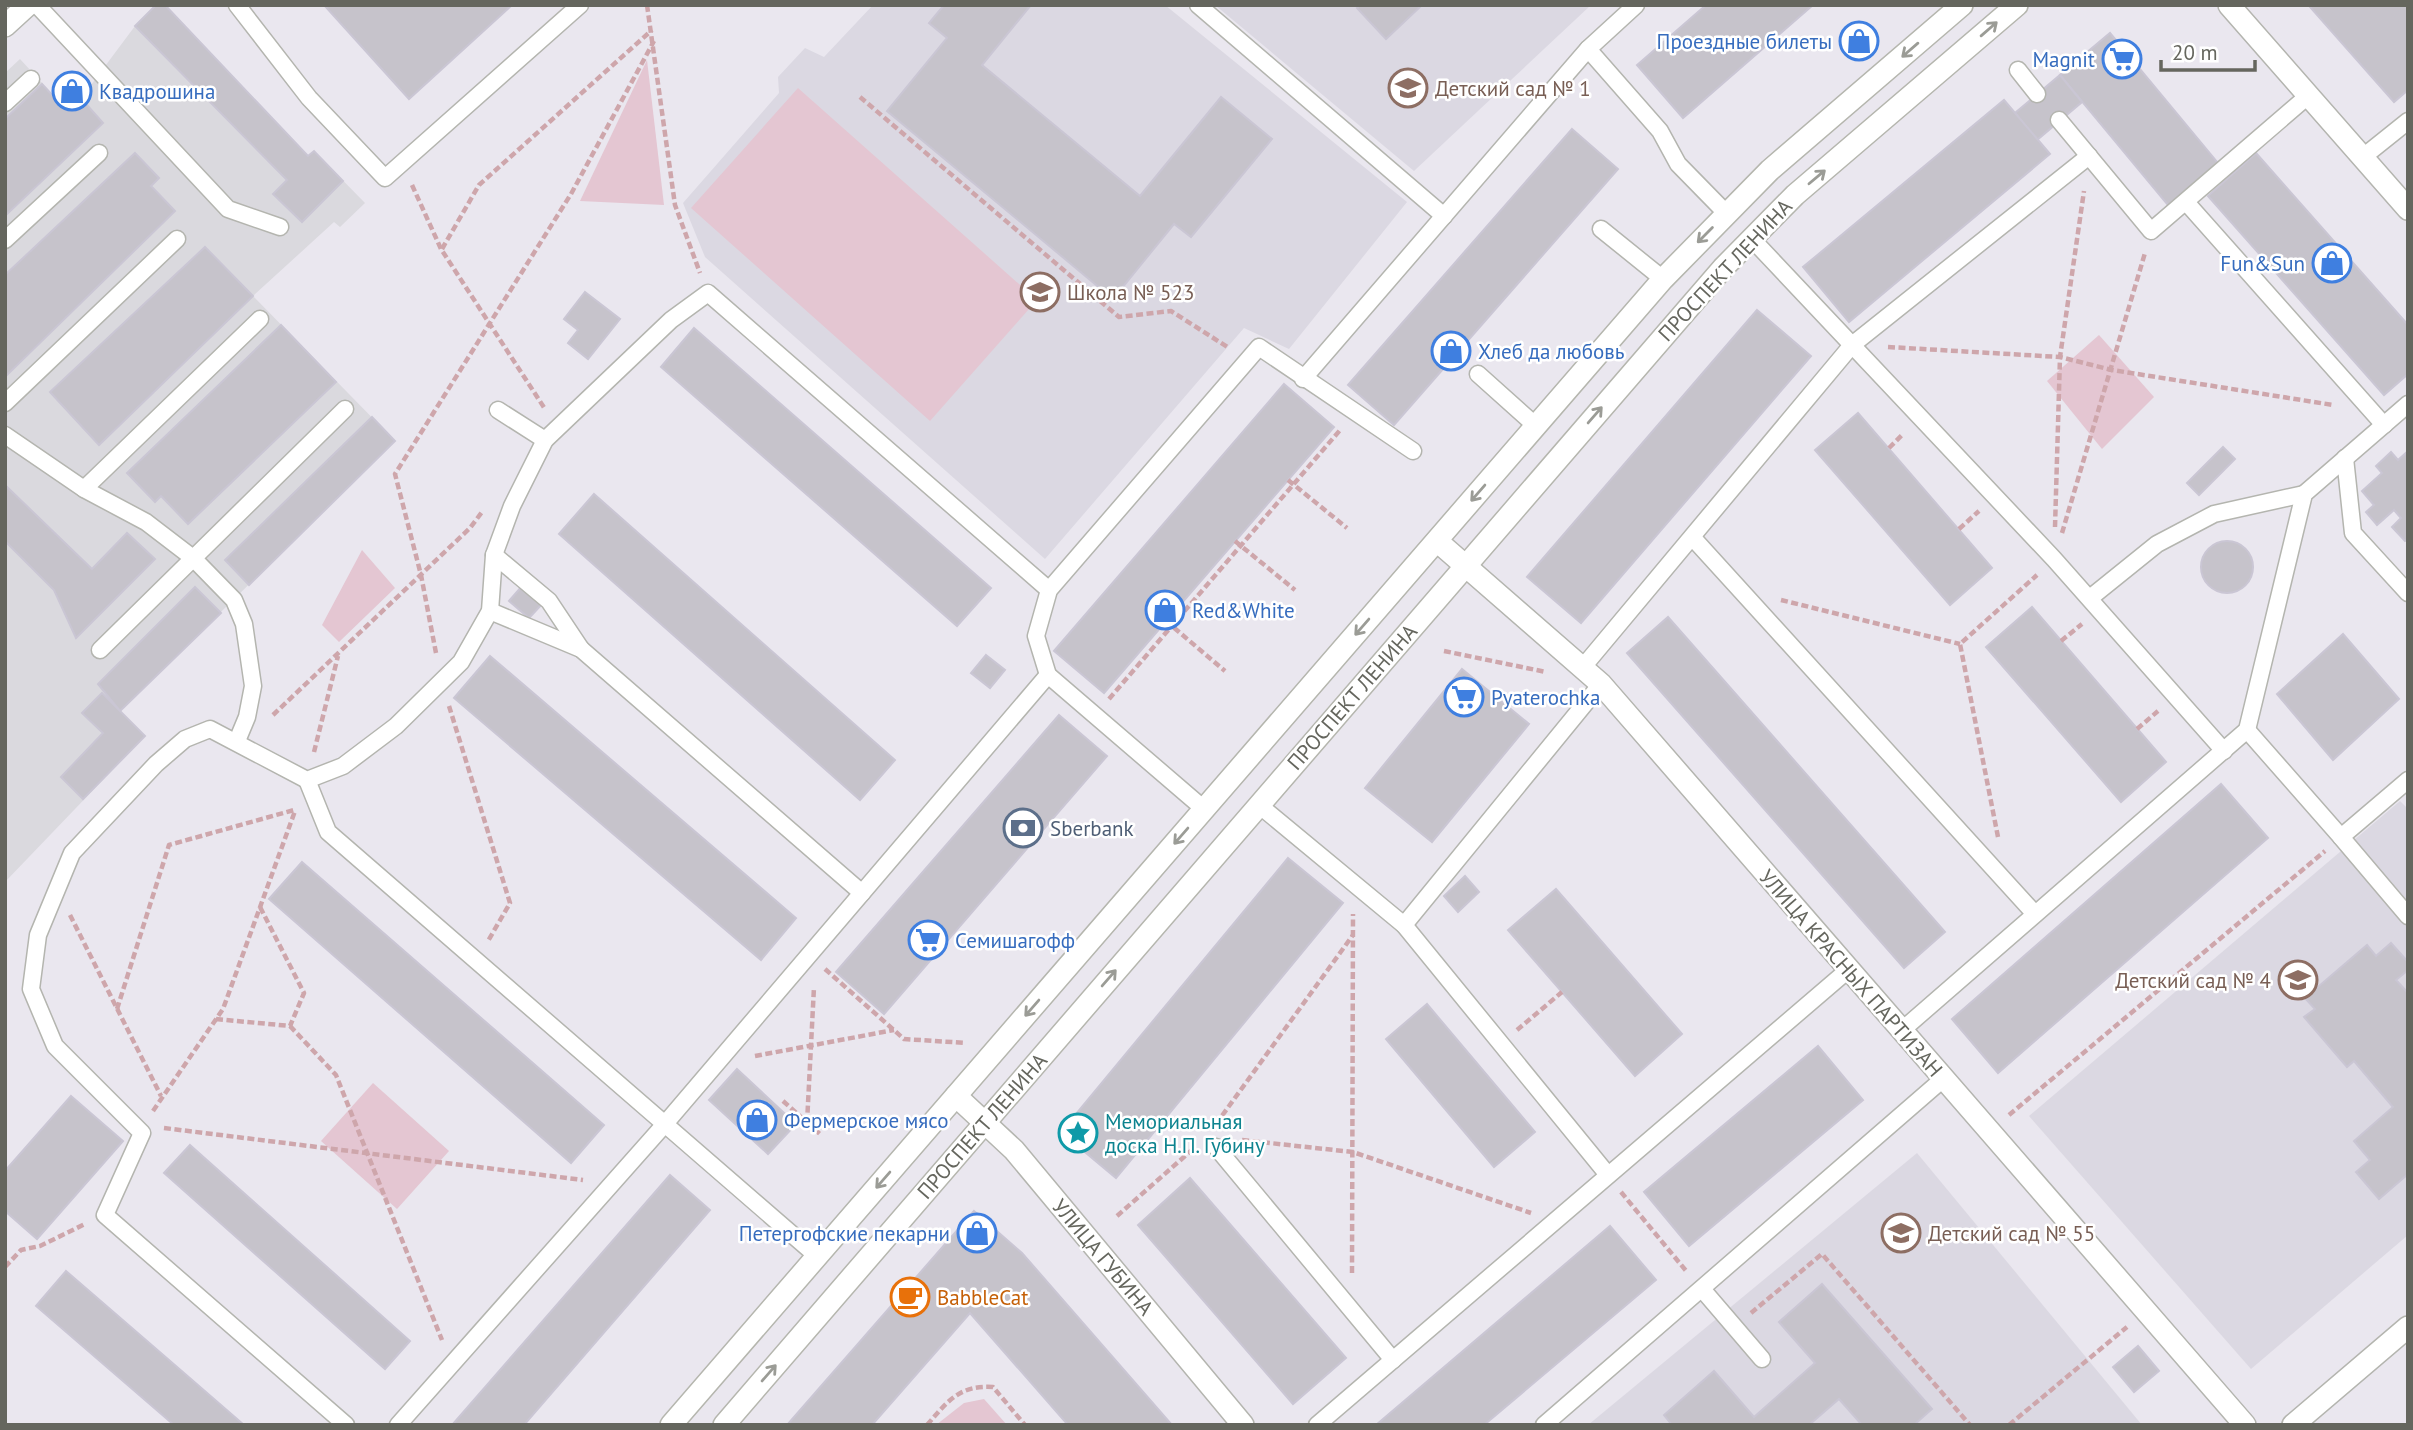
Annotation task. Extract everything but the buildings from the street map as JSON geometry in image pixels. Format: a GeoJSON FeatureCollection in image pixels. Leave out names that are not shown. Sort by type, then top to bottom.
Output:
{"type":"FeatureCollection","features":[{"type":"Feature","properties":{"kind":"main road"},"geometry":{"type":"LineString","coordinates":[[5,26],[28,5]]}},
{"type":"Feature","properties":{"kind":"main road","name":"ПРОСПЕКТ ЛЕНИНА"},"geometry":{"type":"LineString","coordinates":[[671,1425],[1663,279],[1726,212],[1780,162],[1962,5]]}},
{"type":"Feature","properties":{"kind":"main road","name":"ПРОСПЕКТ ЛЕНИНА"},"geometry":{"type":"LineString","coordinates":[[724,1425],[1693,302],[1795,195],[2017,5]]}},
{"type":"Feature","properties":{"kind":"main road"},"geometry":{"type":"LineString","coordinates":[[2239,8],[2309,95],[2408,209]]}},
{"type":"Feature","properties":{"kind":"main road","name":"УЛИЦА КРАСНЫХ ПАРТИЗАН"},"geometry":{"type":"LineString","coordinates":[[1437,541],[1601,684],[2245,1425]]}},
{"type":"Feature","properties":{"kind":"main road","name":"УЛИЦА ГУБИНА"},"geometry":{"type":"LineString","coordinates":[[956,1096],[1014,1150],[1243,1425]]}},
{"type":"Feature","properties":{"kind":"main road"},"geometry":{"type":"LineString","coordinates":[[2293,1425],[2408,1327]]}},
{"type":"Feature","properties":{"kind":"lane"},"geometry":{"type":"LineString","coordinates":[[37,5],[228,209],[280,228]]}},
{"type":"Feature","properties":{"kind":"lane"},"geometry":{"type":"LineString","coordinates":[[237,5],[309,98],[385,178],[579,5]]}},
{"type":"Feature","properties":{"kind":"lane"},"geometry":{"type":"LineString","coordinates":[[1198,5],[1444,216]]}},
{"type":"Feature","properties":{"kind":"lane"},"geometry":{"type":"LineString","coordinates":[[1303,379],[1588,49],[1636,5]]}},
{"type":"Feature","properties":{"kind":"lane"},"geometry":{"type":"LineString","coordinates":[[1588,49],[1660,131],[1678,164],[1726,212]]}},
{"type":"Feature","properties":{"kind":"lane"},"geometry":{"type":"LineString","coordinates":[[2018,70],[2038,94]]}},
{"type":"Feature","properties":{"kind":"lane"},"geometry":{"type":"LineString","coordinates":[[5,103],[31,79]]}},
{"type":"Feature","properties":{"kind":"lane"},"geometry":{"type":"LineString","coordinates":[[2059,121],[2151,231],[2309,95]]}},
{"type":"Feature","properties":{"kind":"lane"},"geometry":{"type":"LineString","coordinates":[[2363,157],[2408,121]]}},
{"type":"Feature","properties":{"kind":"lane"},"geometry":{"type":"LineString","coordinates":[[5,240],[99,153]]}},
{"type":"Feature","properties":{"kind":"lane"},"geometry":{"type":"LineString","coordinates":[[1583,667],[1852,345],[2089,156]]}},
{"type":"Feature","properties":{"kind":"lane"},"geometry":{"type":"LineString","coordinates":[[2186,201],[2384,425]]}},
{"type":"Feature","properties":{"kind":"lane"},"geometry":{"type":"LineString","coordinates":[[1601,229],[1663,279]]}},
{"type":"Feature","properties":{"kind":"lane"},"geometry":{"type":"LineString","coordinates":[[5,403],[177,239]]}},
{"type":"Feature","properties":{"kind":"lane"},"geometry":{"type":"LineString","coordinates":[[1752,239],[2090,598],[2224,751]]}},
{"type":"Feature","properties":{"kind":"lane"},"geometry":{"type":"LineString","coordinates":[[307,780],[344,766],[396,726],[460,663],[490,611],[494,555],[513,506],[545,440],[671,320],[708,293],[1049,590]]}},
{"type":"Feature","properties":{"kind":"lane"},"geometry":{"type":"LineString","coordinates":[[84,489],[260,319]]}},
{"type":"Feature","properties":{"kind":"lane"},"geometry":{"type":"LineString","coordinates":[[1204,809],[1048,675],[1036,636],[1049,590],[1259,347],[1413,451]]}},
{"type":"Feature","properties":{"kind":"lane"},"geometry":{"type":"LineString","coordinates":[[1478,374],[1536,425]]}},
{"type":"Feature","properties":{"kind":"lane"},"geometry":{"type":"LineString","coordinates":[[2090,598],[2157,544],[2214,514],[2304,494],[2408,404]]}},
{"type":"Feature","properties":{"kind":"lane"},"geometry":{"type":"LineString","coordinates":[[100,650],[345,409]]}},
{"type":"Feature","properties":{"kind":"lane"},"geometry":{"type":"LineString","coordinates":[[498,410],[545,440]]}},
{"type":"Feature","properties":{"kind":"lane"},"geometry":{"type":"LineString","coordinates":[[5,435],[84,489],[146,522],[193,558],[234,600],[244,624],[253,686],[241,744]]}},
{"type":"Feature","properties":{"kind":"lane"},"geometry":{"type":"LineString","coordinates":[[2345,458],[2353,533],[2408,593]]}},
{"type":"Feature","properties":{"kind":"lane"},"geometry":{"type":"LineString","coordinates":[[1901,1031],[2247,730],[2304,494]]}},
{"type":"Feature","properties":{"kind":"lane"},"geometry":{"type":"LineString","coordinates":[[1693,538],[2035,915]]}},
{"type":"Feature","properties":{"kind":"lane"},"geometry":{"type":"LineString","coordinates":[[494,555],[549,601],[581,649],[862,893]]}},
{"type":"Feature","properties":{"kind":"lane"},"geometry":{"type":"LineString","coordinates":[[490,611],[581,649]]}},
{"type":"Feature","properties":{"kind":"lane"},"geometry":{"type":"LineString","coordinates":[[398,1425],[664,1125],[726,1051],[812,958],[862,893],[1048,675]]}},
{"type":"Feature","properties":{"kind":"lane"},"geometry":{"type":"LineString","coordinates":[[1404,925],[1601,684]]}},
{"type":"Feature","properties":{"kind":"lane"},"geometry":{"type":"LineString","coordinates":[[345,1425],[104,1214],[144,1129],[55,1046],[31,989],[38,935],[72,853],[156,764],[185,739],[210,729],[307,780],[328,832],[817,1256]]}},
{"type":"Feature","properties":{"kind":"lane"},"geometry":{"type":"LineString","coordinates":[[2247,730],[2408,916]]}},
{"type":"Feature","properties":{"kind":"lane"},"geometry":{"type":"LineString","coordinates":[[2342,837],[2408,780]]}},
{"type":"Feature","properties":{"kind":"lane"},"geometry":{"type":"LineString","coordinates":[[1259,805],[1404,925],[1608,1175]]}},
{"type":"Feature","properties":{"kind":"lane"},"geometry":{"type":"LineString","coordinates":[[1317,1425],[1848,970]]}},
{"type":"Feature","properties":{"kind":"lane"},"geometry":{"type":"LineString","coordinates":[[1544,1425],[1943,1079]]}},
{"type":"Feature","properties":{"kind":"lane"},"geometry":{"type":"LineString","coordinates":[[1212,1142],[1393,1360]]}},
{"type":"Feature","properties":{"kind":"lane"},"geometry":{"type":"LineString","coordinates":[[1702,1289],[1762,1359]]}},
{"type":"Feature","properties":{"kind":"path"},"geometry":{"type":"LineString","coordinates":[[647,5],[675,205],[708,293]]}},
{"type":"Feature","properties":{"kind":"path"},"geometry":{"type":"LineString","coordinates":[[441,249],[479,185],[652,30]]}},
{"type":"Feature","properties":{"kind":"path"},"geometry":{"type":"LineString","coordinates":[[476,961],[510,903],[441,682],[421,575],[395,474],[571,194],[654,41]]}},
{"type":"Feature","properties":{"kind":"path"},"geometry":{"type":"LineString","coordinates":[[860,97],[1119,317],[1171,311],[1248,359]]}},
{"type":"Feature","properties":{"kind":"path"},"geometry":{"type":"LineString","coordinates":[[2054,559],[2060,357],[2089,156]]}},
{"type":"Feature","properties":{"kind":"path"},"geometry":{"type":"LineString","coordinates":[[396,168],[415,188],[441,249],[546,411],[545,440]]}},
{"type":"Feature","properties":{"kind":"path"},"geometry":{"type":"LineString","coordinates":[[1852,345],[2060,357],[2112,370],[2371,411]]}},
{"type":"Feature","properties":{"kind":"path"},"geometry":{"type":"LineString","coordinates":[[1095,715],[1241,546],[1291,482],[1354,413]]}},
{"type":"Feature","properties":{"kind":"path"},"geometry":{"type":"LineString","coordinates":[[1291,482],[1347,528]]}},
{"type":"Feature","properties":{"kind":"path"},"geometry":{"type":"LineString","coordinates":[[241,744],[470,528],[486,507]]}},
{"type":"Feature","properties":{"kind":"path"},"geometry":{"type":"LineString","coordinates":[[1235,541],[1294,590]]}},
{"type":"Feature","properties":{"kind":"path"},"geometry":{"type":"LineString","coordinates":[[1739,589],[1960,644]]}},
{"type":"Feature","properties":{"kind":"path"},"geometry":{"type":"LineString","coordinates":[[1166,621],[1225,671]]}},
{"type":"Feature","properties":{"kind":"path"},"geometry":{"type":"LineString","coordinates":[[1444,651],[1575,677],[1583,667]]}},
{"type":"Feature","properties":{"kind":"path"},"geometry":{"type":"LineString","coordinates":[[339,653],[307,780],[258,905],[223,1009],[161,1096],[144,1129],[611,1183]]}},
{"type":"Feature","properties":{"kind":"path"},"geometry":{"type":"LineString","coordinates":[[117,1010],[169,845],[295,810]]}},
{"type":"Feature","properties":{"kind":"path"},"geometry":{"type":"LineString","coordinates":[[1990,1131],[2342,837]]}},
{"type":"Feature","properties":{"kind":"path"},"geometry":{"type":"LineString","coordinates":[[1352,1311],[1353,885]]}},
{"type":"Feature","properties":{"kind":"path"},"geometry":{"type":"LineString","coordinates":[[57,888],[161,1096]]}},
{"type":"Feature","properties":{"kind":"path"},"geometry":{"type":"LineString","coordinates":[[258,905],[304,993],[290,1026]]}},
{"type":"Feature","properties":{"kind":"path"},"geometry":{"type":"LineString","coordinates":[[1117,1216],[1212,1142],[1353,935]]}},
{"type":"Feature","properties":{"kind":"path"},"geometry":{"type":"LineString","coordinates":[[812,958],[904,1039],[966,1043]]}},
{"type":"Feature","properties":{"kind":"path"},"geometry":{"type":"LineString","coordinates":[[807,1123],[812,958]]}},
{"type":"Feature","properties":{"kind":"path"},"geometry":{"type":"LineString","coordinates":[[1500,1044],[1562,992]]}},
{"type":"Feature","properties":{"kind":"path"},"geometry":{"type":"LineString","coordinates":[[216,1019],[290,1026],[336,1075],[451,1365]]}},
{"type":"Feature","properties":{"kind":"path"},"geometry":{"type":"LineString","coordinates":[[726,1051],[736,1060],[895,1030]]}},
{"type":"Feature","properties":{"kind":"path"},"geometry":{"type":"LineString","coordinates":[[783,1101],[821,1135]]}},
{"type":"Feature","properties":{"kind":"path"},"geometry":{"type":"LineString","coordinates":[[1212,1142],[1353,1152],[1555,1221]]}},
{"type":"Feature","properties":{"kind":"path"},"geometry":{"type":"LineString","coordinates":[[1608,1175],[1702,1289]]}},
{"type":"Feature","properties":{"kind":"path"},"geometry":{"type":"LineString","coordinates":[[5,1267],[21,1250],[40,1246],[104,1214]]}},
{"type":"Feature","properties":{"kind":"path"},"geometry":{"type":"LineString","coordinates":[[1734,1327],[1822,1254],[1970,1425]]}},
{"type":"Feature","properties":{"kind":"path"},"geometry":{"type":"LineString","coordinates":[[2009,1425],[2137,1317]]}},
{"type":"Feature","properties":{"kind":"path"},"geometry":{"type":"LineString","coordinates":[[927,1425],[951,1398],[972,1385],[993,1387],[1025,1425]]}},
{"type":"Feature","properties":{"kind":"shaded area"},"geometry":{"type":"Polygon","coordinates":[[[156,5],[165,5],[308,156],[314,151],[365,203],[340,227],[334,222],[253,296],[395,441],[120,711],[145,736],[5,882],[5,73],[20,59],[66,109],[91,85],[135,26],[156,5]]]}},
{"type":"Feature","properties":{"kind":"shaded area","name":"Школа № 523"},"geometry":{"type":"Polygon","coordinates":[[[873,5],[1165,5],[1407,202],[1289,349],[1244,328],[1045,559],[705,257],[683,203],[779,93],[778,77],[805,48],[824,57],[873,5]]]}},
{"type":"Feature","properties":{"kind":"shaded area","name":"Детский сад № 1"},"geometry":{"type":"Polygon","coordinates":[[[1215,5],[1591,5],[1414,171],[1215,5]]]}},
{"type":"Feature","properties":{"kind":"shaded area"},"geometry":{"type":"Polygon","coordinates":[[[647,60],[664,205],[580,201],[647,60]]]}},
{"type":"Feature","properties":{"kind":"shaded area"},"geometry":{"type":"Polygon","coordinates":[[[798,88],[1037,300],[930,421],[691,208],[798,88]]]}},
{"type":"Feature","properties":{"kind":"shaded area"},"geometry":{"type":"Polygon","coordinates":[[[2099,335],[2154,397],[2102,449],[2047,381],[2099,335]]]}},
{"type":"Feature","properties":{"kind":"shaded area"},"geometry":{"type":"Polygon","coordinates":[[[362,550],[395,588],[339,642],[322,625],[362,550]]]}},
{"type":"Feature","properties":{"kind":"shaded area","name":"Детский сад № 4"},"geometry":{"type":"Polygon","coordinates":[[[2400,801],[2408,809],[2408,1235],[2251,1369],[2029,1116],[2400,801]]]}},
{"type":"Feature","properties":{"kind":"shaded area"},"geometry":{"type":"Polygon","coordinates":[[[373,1083],[449,1151],[397,1209],[321,1141],[373,1083]]]}},
{"type":"Feature","properties":{"kind":"shaded area","name":"Детский сад № 55"},"geometry":{"type":"Polygon","coordinates":[[[1917,1153],[2142,1425],[1588,1425],[1917,1153]]]}},
{"type":"Feature","properties":{"kind":"shaded area"},"geometry":{"type":"Polygon","coordinates":[[[984,1399],[1007,1425],[936,1425],[964,1403],[984,1399]]]}},
{"type":"Feature","properties":{"kind":"place","name":"Проездные билеты"},"geometry":{"type":"Point","coordinates":[1859,41]}},
{"type":"Feature","properties":{"kind":"place","name":"Magnit"},"geometry":{"type":"Point","coordinates":[2122,59]}},
{"type":"Feature","properties":{"kind":"place","name":"Детский сад № 1"},"geometry":{"type":"Point","coordinates":[1408,88]}},
{"type":"Feature","properties":{"kind":"place","name":"Квадрошина"},"geometry":{"type":"Point","coordinates":[72,91]}},
{"type":"Feature","properties":{"kind":"place","name":"Fun&Sun"},"geometry":{"type":"Point","coordinates":[2332,263]}},
{"type":"Feature","properties":{"kind":"place","name":"Школа № 523"},"geometry":{"type":"Point","coordinates":[1040,292]}},
{"type":"Feature","properties":{"kind":"place","name":"Хлеб да любовь"},"geometry":{"type":"Point","coordinates":[1451,351]}},
{"type":"Feature","properties":{"kind":"place","name":"Red&White"},"geometry":{"type":"Point","coordinates":[1165,610]}},
{"type":"Feature","properties":{"kind":"place","name":"Pyaterochka"},"geometry":{"type":"Point","coordinates":[1464,697]}},
{"type":"Feature","properties":{"kind":"place","name":"Sberbank"},"geometry":{"type":"Point","coordinates":[1023,828]}},
{"type":"Feature","properties":{"kind":"place","name":"Семишагофф"},"geometry":{"type":"Point","coordinates":[928,940]}},
{"type":"Feature","properties":{"kind":"place","name":"Детский сад № 4"},"geometry":{"type":"Point","coordinates":[2298,980]}},
{"type":"Feature","properties":{"kind":"place","name":"Фермерское мясо"},"geometry":{"type":"Point","coordinates":[757,1120]}},
{"type":"Feature","properties":{"kind":"place","name":"Мемориальная доска Н.П. Губину"},"geometry":{"type":"Point","coordinates":[1078,1133]}},
{"type":"Feature","properties":{"kind":"place","name":"Петергофские пекарни"},"geometry":{"type":"Point","coordinates":[977,1233]}},
{"type":"Feature","properties":{"kind":"place","name":"Детский сад № 55"},"geometry":{"type":"Point","coordinates":[1901,1233]}},
{"type":"Feature","properties":{"kind":"place","name":"BabbleCat"},"geometry":{"type":"Point","coordinates":[910,1297]}}]}
